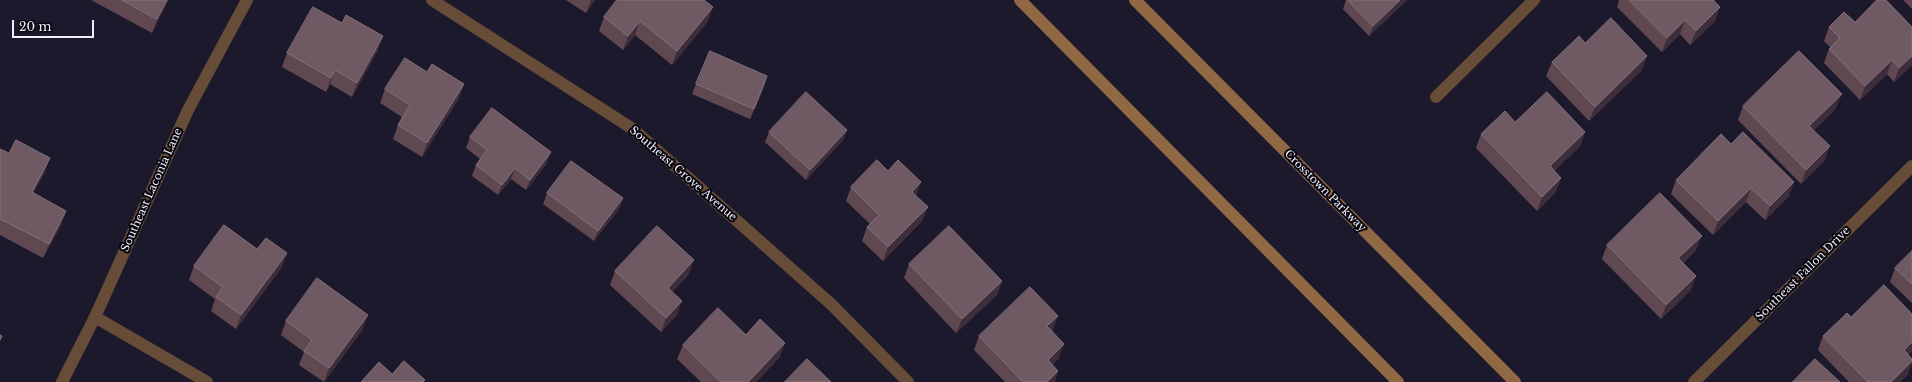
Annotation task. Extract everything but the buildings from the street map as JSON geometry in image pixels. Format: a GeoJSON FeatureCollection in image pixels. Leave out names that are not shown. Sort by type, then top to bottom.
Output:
{"type":"FeatureCollection","features":[{"type":"Feature","properties":{"kind":"main road"},"geometry":{"type":"LineString","coordinates":[[1020,0],[1398,382]]}},
{"type":"Feature","properties":{"kind":"main road","name":"Crosstown Parkway"},"geometry":{"type":"LineString","coordinates":[[1135,0],[1515,382]]}},
{"type":"Feature","properties":{"kind":"street","name":"Southeast Laconia Lane"},"geometry":{"type":"LineString","coordinates":[[62,382],[95,317],[188,110],[247,0]]}},
{"type":"Feature","properties":{"kind":"street","name":"Southeast Grove Avenue"},"geometry":{"type":"LineString","coordinates":[[432,0],[633,129],[831,304],[908,382]]}},
{"type":"Feature","properties":{"kind":"street"},"geometry":{"type":"LineString","coordinates":[[1436,97],[1534,0]]}},
{"type":"Feature","properties":{"kind":"street","name":"Southeast Fallon Drive"},"geometry":{"type":"LineString","coordinates":[[1694,382],[1912,166]]}},
{"type":"Feature","properties":{"kind":"street"},"geometry":{"type":"LineString","coordinates":[[95,317],[207,382]]}}]}
